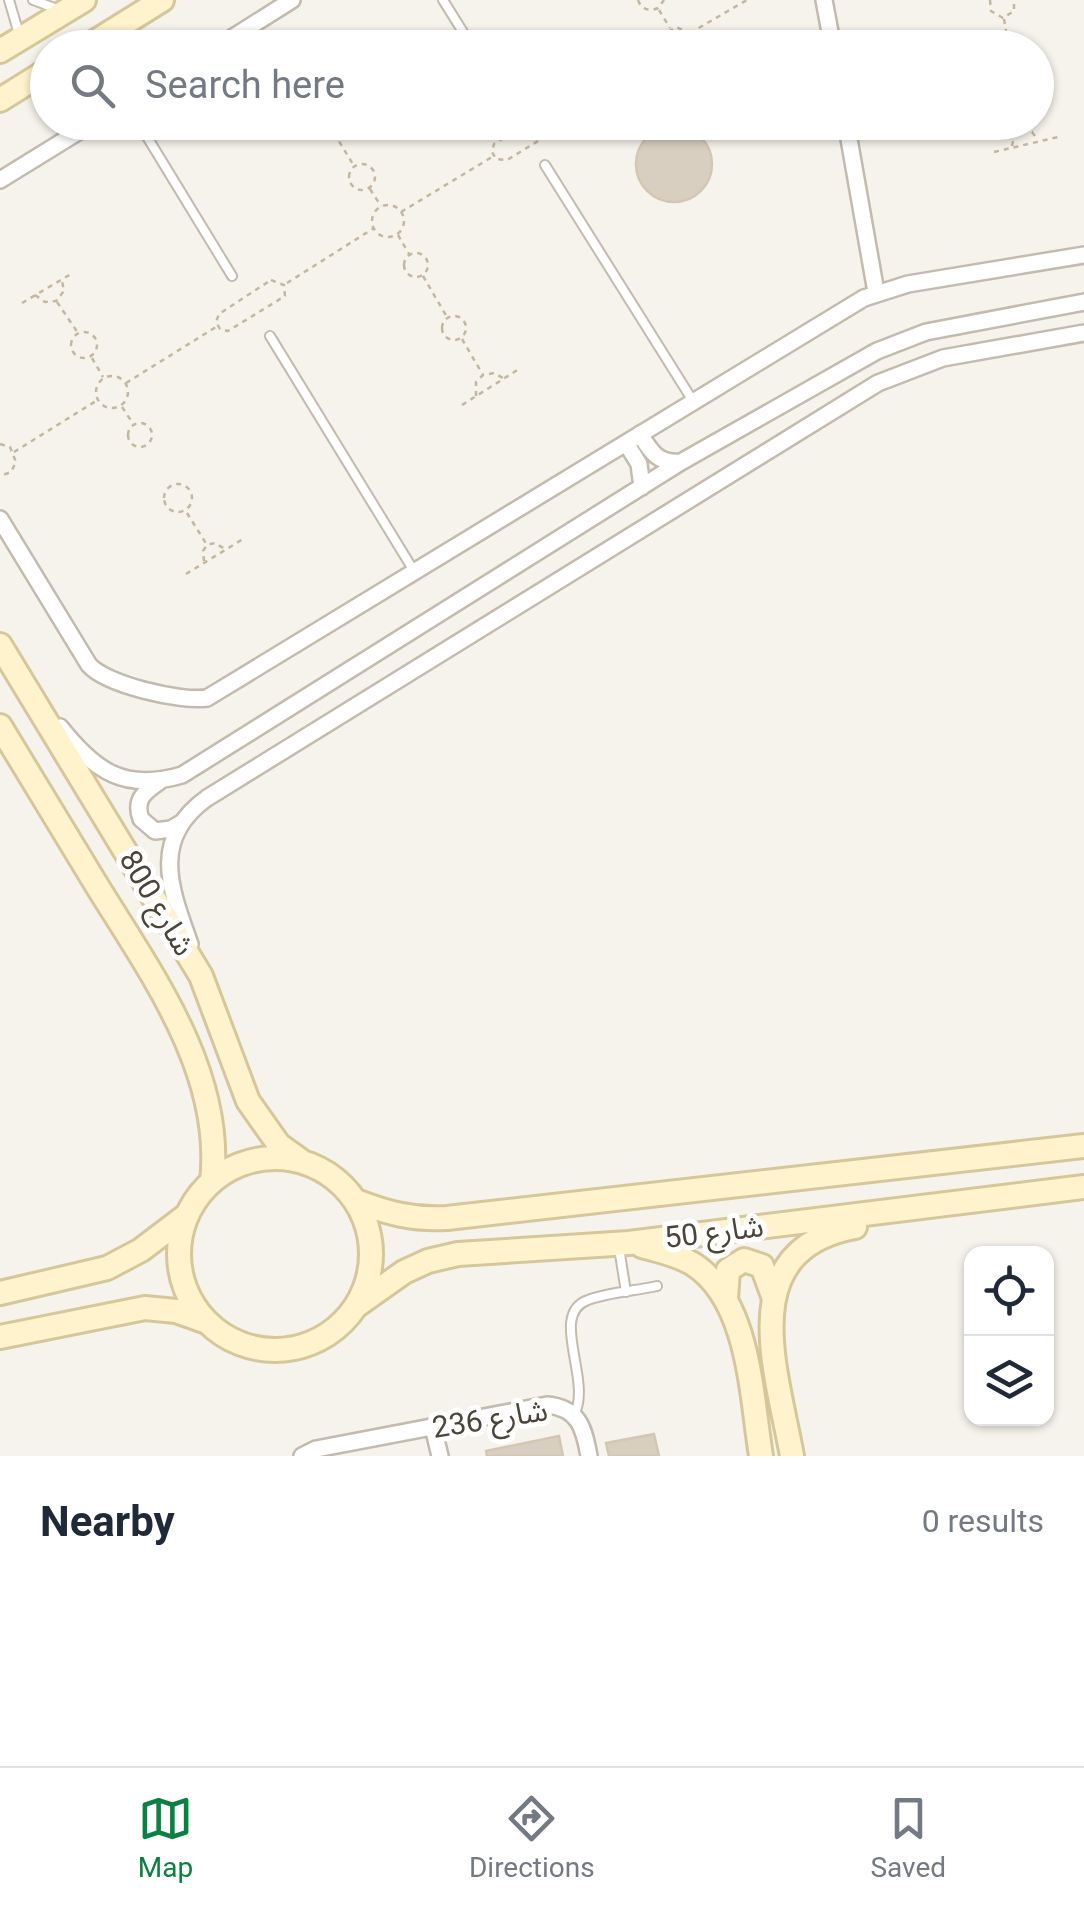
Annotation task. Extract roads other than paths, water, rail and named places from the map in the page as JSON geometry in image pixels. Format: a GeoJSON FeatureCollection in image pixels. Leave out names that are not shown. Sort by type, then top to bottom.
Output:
{"type":"FeatureCollection","features":[{"type":"Feature","properties":{"kind":"main road"},"geometry":{"type":"LineString","coordinates":[[114,30],[162,0]]}},
{"type":"Feature","properties":{"kind":"main road"},"geometry":{"type":"LineString","coordinates":[[34,30],[75,5]]}},
{"type":"Feature","properties":{"kind":"main road"},"geometry":{"type":"LineString","coordinates":[[0,100],[30,81]]}},
{"type":"Feature","properties":{"kind":"main road","name":"شارع 800"},"geometry":{"type":"LineString","coordinates":[[0,645],[202,976],[248,1100],[280,1145],[302,1162]]}},
{"type":"Feature","properties":{"kind":"main road","name":"شارع 800"},"geometry":{"type":"LineString","coordinates":[[0,726],[156,981],[186,1044],[207,1098],[215,1152],[212,1182]]}},
{"type":"Feature","properties":{"kind":"main road","name":"شارع 50"},"geometry":{"type":"LineString","coordinates":[[356,1201],[416,1220],[447,1218],[1084,1146]]}},
{"type":"Feature","properties":{"kind":"main road"},"geometry":{"type":"LineString","coordinates":[[0,1293],[107,1268],[142,1250],[187,1215],[212,1182],[232,1168],[254,1160],[278,1158],[323,1171],[356,1201],[368,1230],[371,1262],[356,1306],[325,1336],[285,1350],[243,1345],[207,1322],[176,1311],[145,1308],[0,1336]]}},
{"type":"Feature","properties":{"kind":"main road","name":"شارع 50"},"geometry":{"type":"LineString","coordinates":[[356,1306],[404,1272],[443,1258],[623,1243],[1084,1187]]}},
{"type":"Feature","properties":{"kind":"main road"},"geometry":{"type":"LineString","coordinates":[[792,1456],[770,1334],[772,1296],[782,1274],[804,1247],[820,1236],[940,1203]]}},
{"type":"Feature","properties":{"kind":"main road"},"geometry":{"type":"LineString","coordinates":[[187,1215],[179,1247],[182,1280],[196,1310],[207,1322]]}},
{"type":"Feature","properties":{"kind":"main road"},"geometry":{"type":"LineString","coordinates":[[623,1243],[683,1259],[707,1276],[726,1298],[742,1343],[761,1456]]}},
{"type":"Feature","properties":{"kind":"main road"},"geometry":{"type":"LineString","coordinates":[[726,1298],[728,1270],[744,1260],[762,1266],[772,1296]]}},
{"type":"Feature","properties":{"kind":"street"},"geometry":{"type":"LineString","coordinates":[[244,30],[292,0]]}},
{"type":"Feature","properties":{"kind":"street"},"geometry":{"type":"LineString","coordinates":[[824,0],[830,30]]}},
{"type":"Feature","properties":{"kind":"street"},"geometry":{"type":"LineString","coordinates":[[0,180],[65,140]]}},
{"type":"Feature","properties":{"kind":"street"},"geometry":{"type":"LineString","coordinates":[[849,140],[876,292]]}},
{"type":"Feature","properties":{"kind":"street"},"geometry":{"type":"LineString","coordinates":[[0,519],[98,674],[194,699],[214,695],[876,292],[1084,254]]}},
{"type":"Feature","properties":{"kind":"street"},"geometry":{"type":"LineString","coordinates":[[20,678],[78,749],[106,772],[143,782],[182,775],[681,462],[878,350],[926,332],[1084,302]]}},
{"type":"Feature","properties":{"kind":"street"},"geometry":{"type":"LineString","coordinates":[[163,780],[142,795],[138,804],[140,819],[155,831],[172,829],[207,798],[878,382],[943,358],[1084,334]]}},
{"type":"Feature","properties":{"kind":"street"},"geometry":{"type":"LineString","coordinates":[[633,438],[658,458],[668,463],[681,462]]}},
{"type":"Feature","properties":{"kind":"street"},"geometry":{"type":"LineString","coordinates":[[633,438],[642,487]]}},
{"type":"Feature","properties":{"kind":"street"},"geometry":{"type":"LineString","coordinates":[[180,823],[171,852],[169,884],[202,976]]}},
{"type":"Feature","properties":{"kind":"street","name":"شارع 236"},"geometry":{"type":"LineString","coordinates":[[302,1456],[316,1449],[547,1405],[574,1414],[584,1431],[589,1456]]}},
{"type":"Feature","properties":{"kind":"street"},"geometry":{"type":"LineString","coordinates":[[434,1426],[440,1456]]}},
{"type":"Feature","properties":{"kind":"lane"},"geometry":{"type":"LineString","coordinates":[[9,0],[10,45]]}},
{"type":"Feature","properties":{"kind":"lane"},"geometry":{"type":"LineString","coordinates":[[34,0],[47,7],[75,5]]}},
{"type":"Feature","properties":{"kind":"lane"},"geometry":{"type":"LineString","coordinates":[[443,0],[462,30]]}},
{"type":"Feature","properties":{"kind":"lane"},"geometry":{"type":"LineString","coordinates":[[149,140],[232,276]]}},
{"type":"Feature","properties":{"kind":"lane"},"geometry":{"type":"LineString","coordinates":[[545,165],[693,401]]}},
{"type":"Feature","properties":{"kind":"lane"},"geometry":{"type":"LineString","coordinates":[[270,336],[415,572]]}},
{"type":"Feature","properties":{"kind":"lane"},"geometry":{"type":"LineString","coordinates":[[623,1243],[626,1292]]}},
{"type":"Feature","properties":{"kind":"lane"},"geometry":{"type":"LineString","coordinates":[[574,1414],[581,1391],[570,1326],[573,1312],[588,1300],[657,1286]]}}]}
